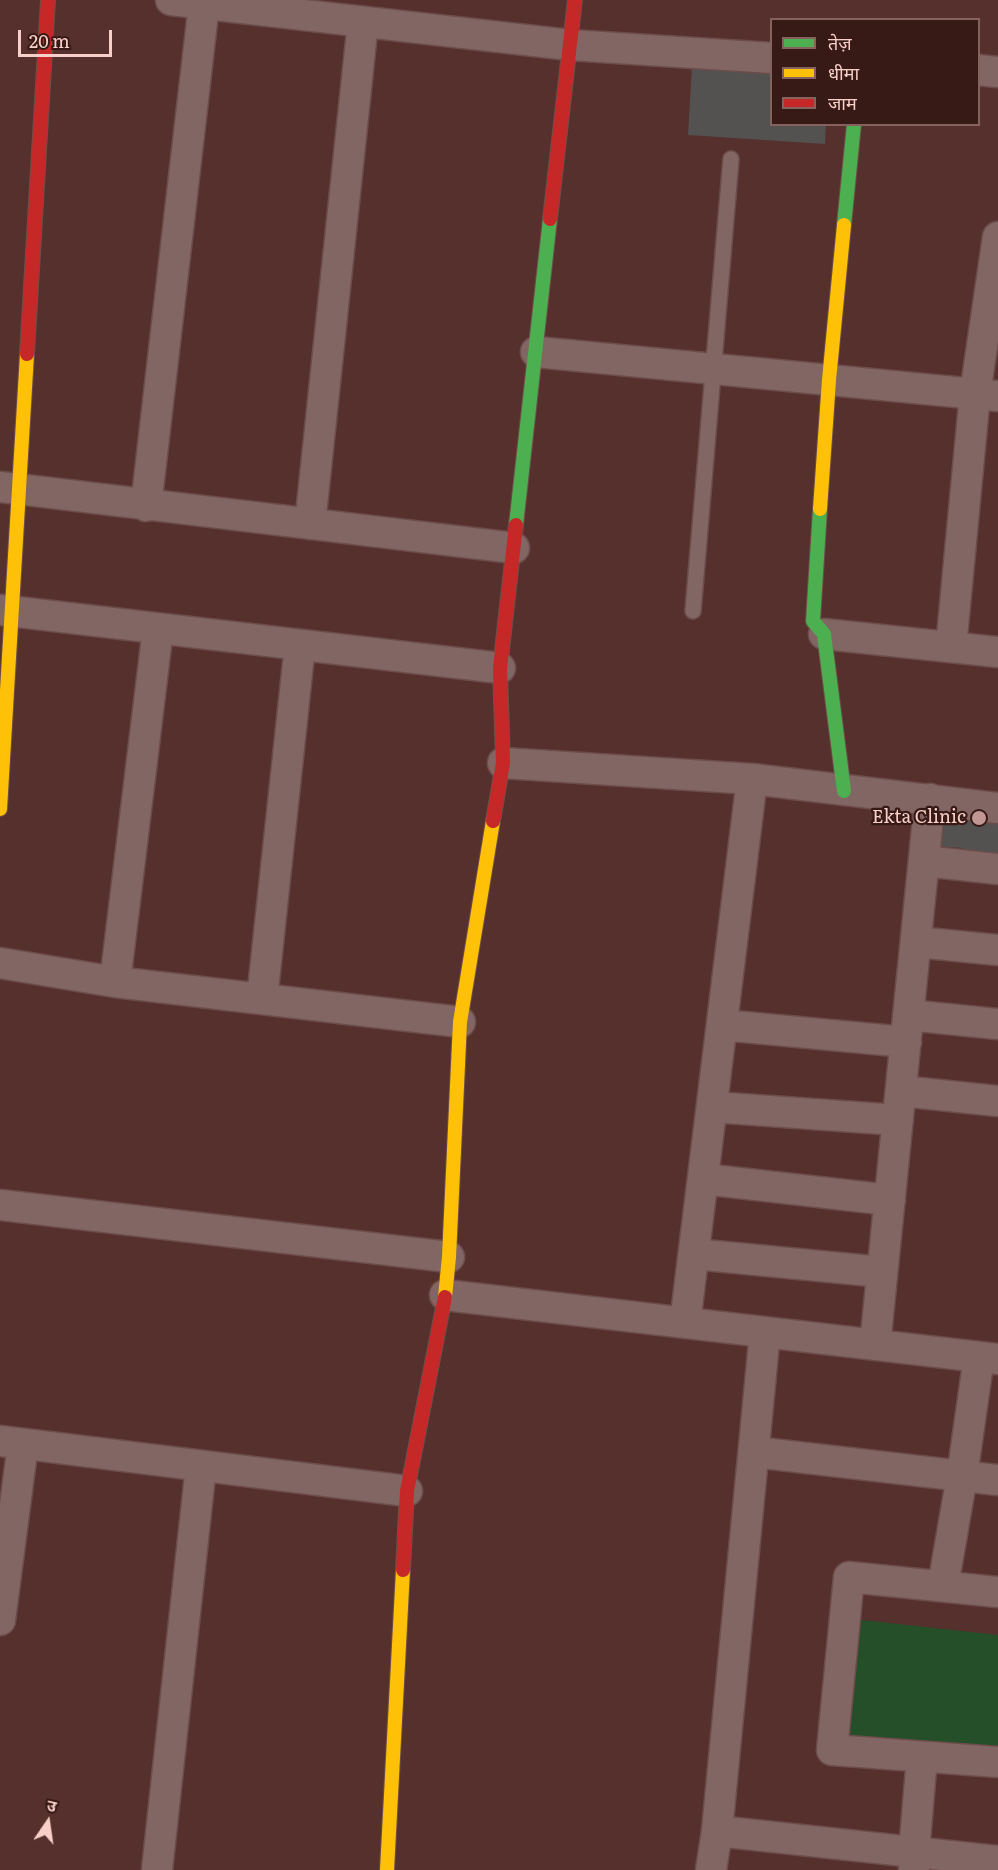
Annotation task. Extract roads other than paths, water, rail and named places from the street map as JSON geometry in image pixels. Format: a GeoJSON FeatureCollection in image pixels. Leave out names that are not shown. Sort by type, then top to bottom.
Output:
{"type":"FeatureCollection","features":[{"type":"Feature","properties":{"kind":"street"},"geometry":{"type":"LineString","coordinates":[[0,809],[9,488],[48,0]]}},
{"type":"Feature","properties":{"kind":"street"},"geometry":{"type":"LineString","coordinates":[[171,0],[570,45],[770,58]]}},
{"type":"Feature","properties":{"kind":"street"},"geometry":{"type":"LineString","coordinates":[[387,1870],[407,1491],[445,1295],[449,1257],[460,1022],[503,763],[500,668],[575,0]]}},
{"type":"Feature","properties":{"kind":"street"},"geometry":{"type":"LineString","coordinates":[[146,506],[204,4]]}},
{"type":"Feature","properties":{"kind":"street"},"geometry":{"type":"LineString","coordinates":[[310,524],[363,22]]}},
{"type":"Feature","properties":{"kind":"street"},"geometry":{"type":"LineString","coordinates":[[980,70],[998,72]]}},
{"type":"Feature","properties":{"kind":"street"},"geometry":{"type":"LineString","coordinates":[[844,791],[824,634],[813,621],[829,380],[854,126]]}},
{"type":"Feature","properties":{"kind":"street"},"geometry":{"type":"LineString","coordinates":[[951,648],[987,395],[998,237]]}},
{"type":"Feature","properties":{"kind":"street"},"geometry":{"type":"LineString","coordinates":[[536,352],[987,395]]}},
{"type":"Feature","properties":{"kind":"street"},"geometry":{"type":"LineString","coordinates":[[9,488],[513,548]]}},
{"type":"Feature","properties":{"kind":"street"},"geometry":{"type":"LineString","coordinates":[[6,610],[500,668]]}},
{"type":"Feature","properties":{"kind":"street"},"geometry":{"type":"LineString","coordinates":[[115,982],[158,629]]}},
{"type":"Feature","properties":{"kind":"street"},"geometry":{"type":"LineString","coordinates":[[824,634],[998,652]]}},
{"type":"Feature","properties":{"kind":"street"},"geometry":{"type":"LineString","coordinates":[[262,999],[300,645]]}},
{"type":"Feature","properties":{"kind":"street"},"geometry":{"type":"LineString","coordinates":[[503,763],[752,779],[998,808]]}},
{"type":"Feature","properties":{"kind":"street"},"geometry":{"type":"LineString","coordinates":[[685,1323],[752,779]]}},
{"type":"Feature","properties":{"kind":"street"},"geometry":{"type":"LineString","coordinates":[[875,1345],[930,799]]}},
{"type":"Feature","properties":{"kind":"street"},"geometry":{"type":"LineString","coordinates":[[924,861],[998,870]]}},
{"type":"Feature","properties":{"kind":"street"},"geometry":{"type":"LineString","coordinates":[[916,942],[998,950]]}},
{"type":"Feature","properties":{"kind":"street"},"geometry":{"type":"LineString","coordinates":[[0,963],[115,982],[460,1022]]}},
{"type":"Feature","properties":{"kind":"street"},"geometry":{"type":"LineString","coordinates":[[722,1025],[907,1028],[998,1024]]}},
{"type":"Feature","properties":{"kind":"street"},"geometry":{"type":"LineString","coordinates":[[901,1091],[998,1101]]}},
{"type":"Feature","properties":{"kind":"street"},"geometry":{"type":"LineString","coordinates":[[712,1107],[898,1120]]}},
{"type":"Feature","properties":{"kind":"street"},"geometry":{"type":"LineString","coordinates":[[703,1179],[890,1200]]}},
{"type":"Feature","properties":{"kind":"street"},"geometry":{"type":"LineString","coordinates":[[0,1205],[449,1257]]}},
{"type":"Feature","properties":{"kind":"street"},"geometry":{"type":"LineString","coordinates":[[694,1254],[882,1272]]}},
{"type":"Feature","properties":{"kind":"street"},"geometry":{"type":"LineString","coordinates":[[445,1295],[988,1358],[962,1476],[943,1586]]}},
{"type":"Feature","properties":{"kind":"street"},"geometry":{"type":"LineString","coordinates":[[711,1870],[717,1831],[765,1332]]}},
{"type":"Feature","properties":{"kind":"street"},"geometry":{"type":"LineString","coordinates":[[1,1606],[12,1442],[407,1491]]}},
{"type":"Feature","properties":{"kind":"street"},"geometry":{"type":"LineString","coordinates":[[754,1452],[998,1480]]}},
{"type":"Feature","properties":{"kind":"street"},"geometry":{"type":"LineString","coordinates":[[157,1870],[201,1466]]}},
{"type":"Feature","properties":{"kind":"street"},"geometry":{"type":"LineString","coordinates":[[998,1592],[849,1577],[832,1750],[998,1762]]}},
{"type":"Feature","properties":{"kind":"street"},"geometry":{"type":"LineString","coordinates":[[914,1861],[922,1757]]}},
{"type":"Feature","properties":{"kind":"street"},"geometry":{"type":"LineString","coordinates":[[717,1831],[914,1861],[998,1862]]}},
{"type":"Feature","properties":{"kind":"lane"},"geometry":{"type":"LineString","coordinates":[[693,611],[731,159]]}},
{"type":"Feature","properties":{"kind":"place","name":"Ekta Clinic"},"geometry":{"type":"Point","coordinates":[979,818]}}]}
